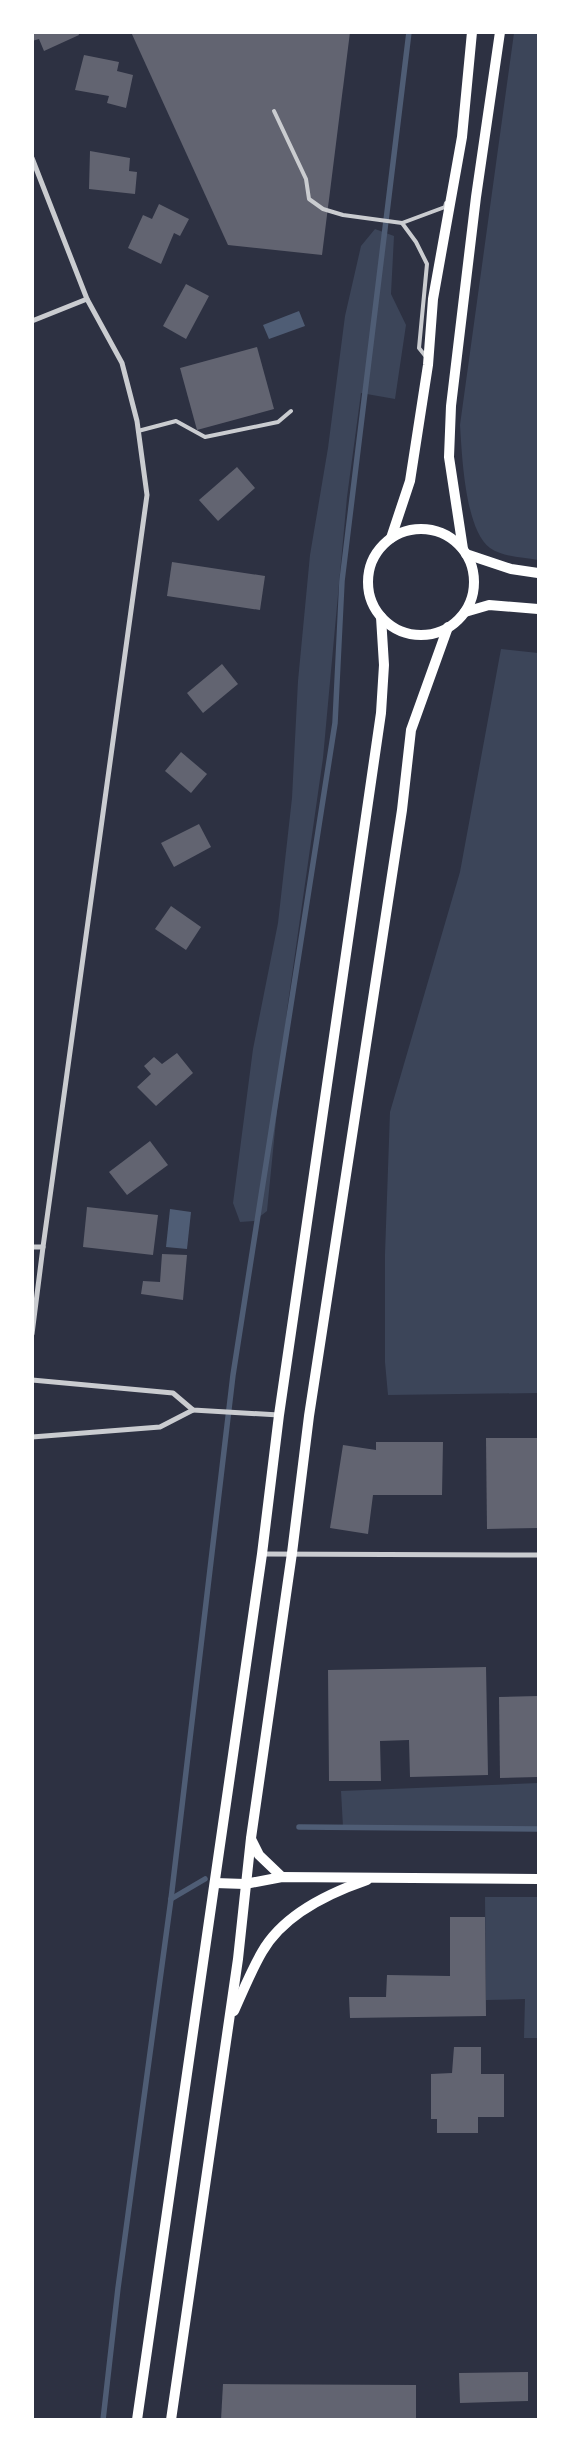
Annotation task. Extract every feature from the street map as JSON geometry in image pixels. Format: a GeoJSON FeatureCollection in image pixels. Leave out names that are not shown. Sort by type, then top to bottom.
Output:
{"type":"FeatureCollection","features":[{"type":"Feature","properties":{"kind":"main road"},"geometry":{"type":"LineString","coordinates":[[391,538],[410,481],[428,365],[433,299],[462,137],[472,32]]}},
{"type":"Feature","properties":{"kind":"main road"},"geometry":{"type":"LineString","coordinates":[[500,32],[475,207],[451,406],[450,474],[464,551],[472,568],[474,583],[472,598],[465,612],[448,627],[434,633],[405,632],[392,626],[381,617],[371,601],[368,584],[370,566],[378,550],[391,538],[409,530],[428,529],[447,535],[464,551],[511,568],[538,573]]}},
{"type":"Feature","properties":{"kind":"main road"},"geometry":{"type":"LineString","coordinates":[[465,612],[489,605],[538,609]]}},
{"type":"Feature","properties":{"kind":"main road"},"geometry":{"type":"LineString","coordinates":[[137,2420],[262,1554],[279,1415],[381,714],[384,665],[381,617]]}},
{"type":"Feature","properties":{"kind":"main road"},"geometry":{"type":"LineString","coordinates":[[171,2420],[238,1959],[251,1838],[292,1553],[309,1416],[402,810],[411,730],[448,627]]}},
{"type":"Feature","properties":{"kind":"main road"},"geometry":{"type":"LineString","coordinates":[[251,1838],[259,1855],[282,1877]]}},
{"type":"Feature","properties":{"kind":"main road"},"geometry":{"type":"LineString","coordinates":[[215,1883],[245,1884],[282,1877],[538,1879]]}},
{"type":"Feature","properties":{"kind":"main road"},"geometry":{"type":"LineString","coordinates":[[229,2021],[263,1950],[290,1918],[345,1888],[375,1877]]}},
{"type":"Feature","properties":{"kind":"street"},"geometry":{"type":"LineString","coordinates":[[32,158],[87,299],[122,363],[138,431],[147,495],[32,1334]]}},
{"type":"Feature","properties":{"kind":"street"},"geometry":{"type":"LineString","coordinates":[[32,321],[87,299]]}},
{"type":"Feature","properties":{"kind":"street"},"geometry":{"type":"LineString","coordinates":[[32,1246],[43,1247]]}},
{"type":"Feature","properties":{"kind":"street"},"geometry":{"type":"LineString","coordinates":[[32,1380],[173,1393],[194,1410]]}},
{"type":"Feature","properties":{"kind":"street"},"geometry":{"type":"LineString","coordinates":[[32,1437],[160,1426],[194,1410],[279,1415]]}},
{"type":"Feature","properties":{"kind":"street"},"geometry":{"type":"LineString","coordinates":[[262,1554],[538,1556]]}},
{"type":"Feature","properties":{"kind":"lane"},"geometry":{"type":"LineString","coordinates":[[274,111],[306,180],[309,199],[323,209],[343,215],[402,223],[445,207],[455,178]]}},
{"type":"Feature","properties":{"kind":"lane"},"geometry":{"type":"LineString","coordinates":[[402,223],[416,242],[427,264],[419,348],[428,359],[428,365]]}},
{"type":"Feature","properties":{"kind":"lane"},"geometry":{"type":"LineString","coordinates":[[138,431],[176,421],[204,437],[278,422],[291,411]]}},
{"type":"Feature","properties":{"kind":"shaded area"},"geometry":{"type":"Polygon","coordinates":[[[514,33],[538,33],[538,560],[495,551],[482,539],[475,525],[466,491],[460,425],[514,33]]]}},
{"type":"Feature","properties":{"kind":"shaded area"},"geometry":{"type":"Polygon","coordinates":[[[375,229],[394,236],[391,294],[406,325],[395,399],[361,393],[347,497],[323,758],[287,1010],[267,1211],[254,1221],[240,1222],[233,1203],[253,1049],[278,923],[292,798],[298,681],[310,555],[328,448],[345,316],[361,246],[375,229]]]}},
{"type":"Feature","properties":{"kind":"shaded area"},"geometry":{"type":"Polygon","coordinates":[[[299,311],[305,326],[269,339],[263,325],[299,311]]]}},
{"type":"Feature","properties":{"kind":"shaded area"},"geometry":{"type":"Polygon","coordinates":[[[501,649],[538,653],[538,1393],[388,1395],[385,1362],[385,1254],[390,1112],[460,872],[501,649]]]}},
{"type":"Feature","properties":{"kind":"shaded area"},"geometry":{"type":"Polygon","coordinates":[[[170,1209],[191,1212],[187,1249],[166,1247],[170,1209]]]}},
{"type":"Feature","properties":{"kind":"shaded area"},"geometry":{"type":"Polygon","coordinates":[[[538,1783],[538,1829],[343,1827],[341,1791],[538,1783]]]}},
{"type":"Feature","properties":{"kind":"shaded area"},"geometry":{"type":"Polygon","coordinates":[[[485,1897],[538,1897],[538,2038],[524,2038],[525,1999],[486,2000],[485,1897]]]}},
{"type":"Feature","properties":{"kind":"building"},"geometry":{"type":"Polygon","coordinates":[[[32,32],[78,32],[79,35],[44,51],[39,39],[32,41],[32,32]]]}},
{"type":"Feature","properties":{"kind":"building"},"geometry":{"type":"Polygon","coordinates":[[[131,32],[350,32],[322,255],[228,245],[131,32]]]}},
{"type":"Feature","properties":{"kind":"building"},"geometry":{"type":"Polygon","coordinates":[[[84,55],[119,62],[117,71],[133,75],[126,108],[107,103],[109,96],[75,90],[84,55]]]}},
{"type":"Feature","properties":{"kind":"building"},"geometry":{"type":"Polygon","coordinates":[[[90,151],[130,158],[129,171],[137,172],[135,194],[89,189],[90,151]]]}},
{"type":"Feature","properties":{"kind":"building"},"geometry":{"type":"Polygon","coordinates":[[[159,204],[189,219],[180,236],[174,233],[161,264],[128,248],[143,215],[152,219],[159,204]]]}},
{"type":"Feature","properties":{"kind":"building"},"geometry":{"type":"Polygon","coordinates":[[[186,284],[209,296],[186,339],[163,326],[186,284]]]}},
{"type":"Feature","properties":{"kind":"building"},"geometry":{"type":"Polygon","coordinates":[[[257,347],[274,409],[197,430],[180,368],[257,347]]]}},
{"type":"Feature","properties":{"kind":"building"},"geometry":{"type":"Polygon","coordinates":[[[237,467],[255,488],[218,521],[199,500],[237,467]]]}},
{"type":"Feature","properties":{"kind":"building"},"geometry":{"type":"Polygon","coordinates":[[[172,562],[265,576],[260,610],[167,596],[172,562]]]}},
{"type":"Feature","properties":{"kind":"building"},"geometry":{"type":"Polygon","coordinates":[[[222,664],[238,684],[203,713],[187,693],[222,664]]]}},
{"type":"Feature","properties":{"kind":"building"},"geometry":{"type":"Polygon","coordinates":[[[181,752],[207,774],[191,793],[165,771],[181,752]]]}},
{"type":"Feature","properties":{"kind":"building"},"geometry":{"type":"Polygon","coordinates":[[[199,824],[211,847],[174,867],[161,843],[199,824]]]}},
{"type":"Feature","properties":{"kind":"building"},"geometry":{"type":"Polygon","coordinates":[[[171,906],[201,927],[186,950],[155,929],[171,906]]]}},
{"type":"Feature","properties":{"kind":"building"},"geometry":{"type":"Polygon","coordinates":[[[177,1053],[193,1073],[156,1106],[137,1087],[151,1074],[144,1066],[154,1057],[162,1064],[177,1053]]]}},
{"type":"Feature","properties":{"kind":"building"},"geometry":{"type":"Polygon","coordinates":[[[150,1141],[168,1165],[127,1195],[109,1172],[150,1141]]]}},
{"type":"Feature","properties":{"kind":"building"},"geometry":{"type":"Polygon","coordinates":[[[87,1207],[158,1215],[153,1255],[83,1247],[87,1207]]]}},
{"type":"Feature","properties":{"kind":"building"},"geometry":{"type":"Polygon","coordinates":[[[162,1254],[187,1255],[183,1300],[141,1294],[143,1281],[160,1282],[162,1254]]]}},
{"type":"Feature","properties":{"kind":"building"},"geometry":{"type":"Polygon","coordinates":[[[486,1438],[538,1438],[538,1528],[487,1529],[486,1438]]]}},
{"type":"Feature","properties":{"kind":"building"},"geometry":{"type":"Polygon","coordinates":[[[376,1442],[443,1442],[442,1495],[373,1495],[368,1534],[330,1528],[343,1445],[376,1450],[376,1442]]]}},
{"type":"Feature","properties":{"kind":"building"},"geometry":{"type":"Polygon","coordinates":[[[486,1667],[488,1775],[410,1777],[409,1740],[380,1741],[381,1781],[329,1781],[328,1670],[486,1667]]]}},
{"type":"Feature","properties":{"kind":"building"},"geometry":{"type":"Polygon","coordinates":[[[538,1696],[538,1777],[500,1778],[499,1697],[538,1696]]]}},
{"type":"Feature","properties":{"kind":"building"},"geometry":{"type":"Polygon","coordinates":[[[450,1917],[485,1917],[486,2016],[350,2018],[349,1997],[386,1997],[387,1975],[450,1976],[450,1917]]]}},
{"type":"Feature","properties":{"kind":"building"},"geometry":{"type":"Polygon","coordinates":[[[454,2047],[481,2047],[481,2074],[504,2074],[504,2117],[478,2117],[478,2133],[437,2133],[437,2119],[431,2119],[431,2074],[452,2073],[454,2047]]]}},
{"type":"Feature","properties":{"kind":"building"},"geometry":{"type":"Polygon","coordinates":[[[528,2372],[528,2401],[460,2403],[459,2373],[528,2372]]]}},
{"type":"Feature","properties":{"kind":"building"},"geometry":{"type":"Polygon","coordinates":[[[223,2384],[416,2385],[416,2420],[221,2420],[223,2384]]]}},
{"type":"Feature","properties":{"kind":"waterway"},"geometry":{"type":"LineString","coordinates":[[103,2420],[118,2288],[171,1899],[233,1375],[335,723],[342,581],[409,32]]}},
{"type":"Feature","properties":{"kind":"waterway"},"geometry":{"type":"LineString","coordinates":[[299,1827],[538,1829]]}},
{"type":"Feature","properties":{"kind":"waterway"},"geometry":{"type":"LineString","coordinates":[[171,1899],[205,1879]]}}]}
